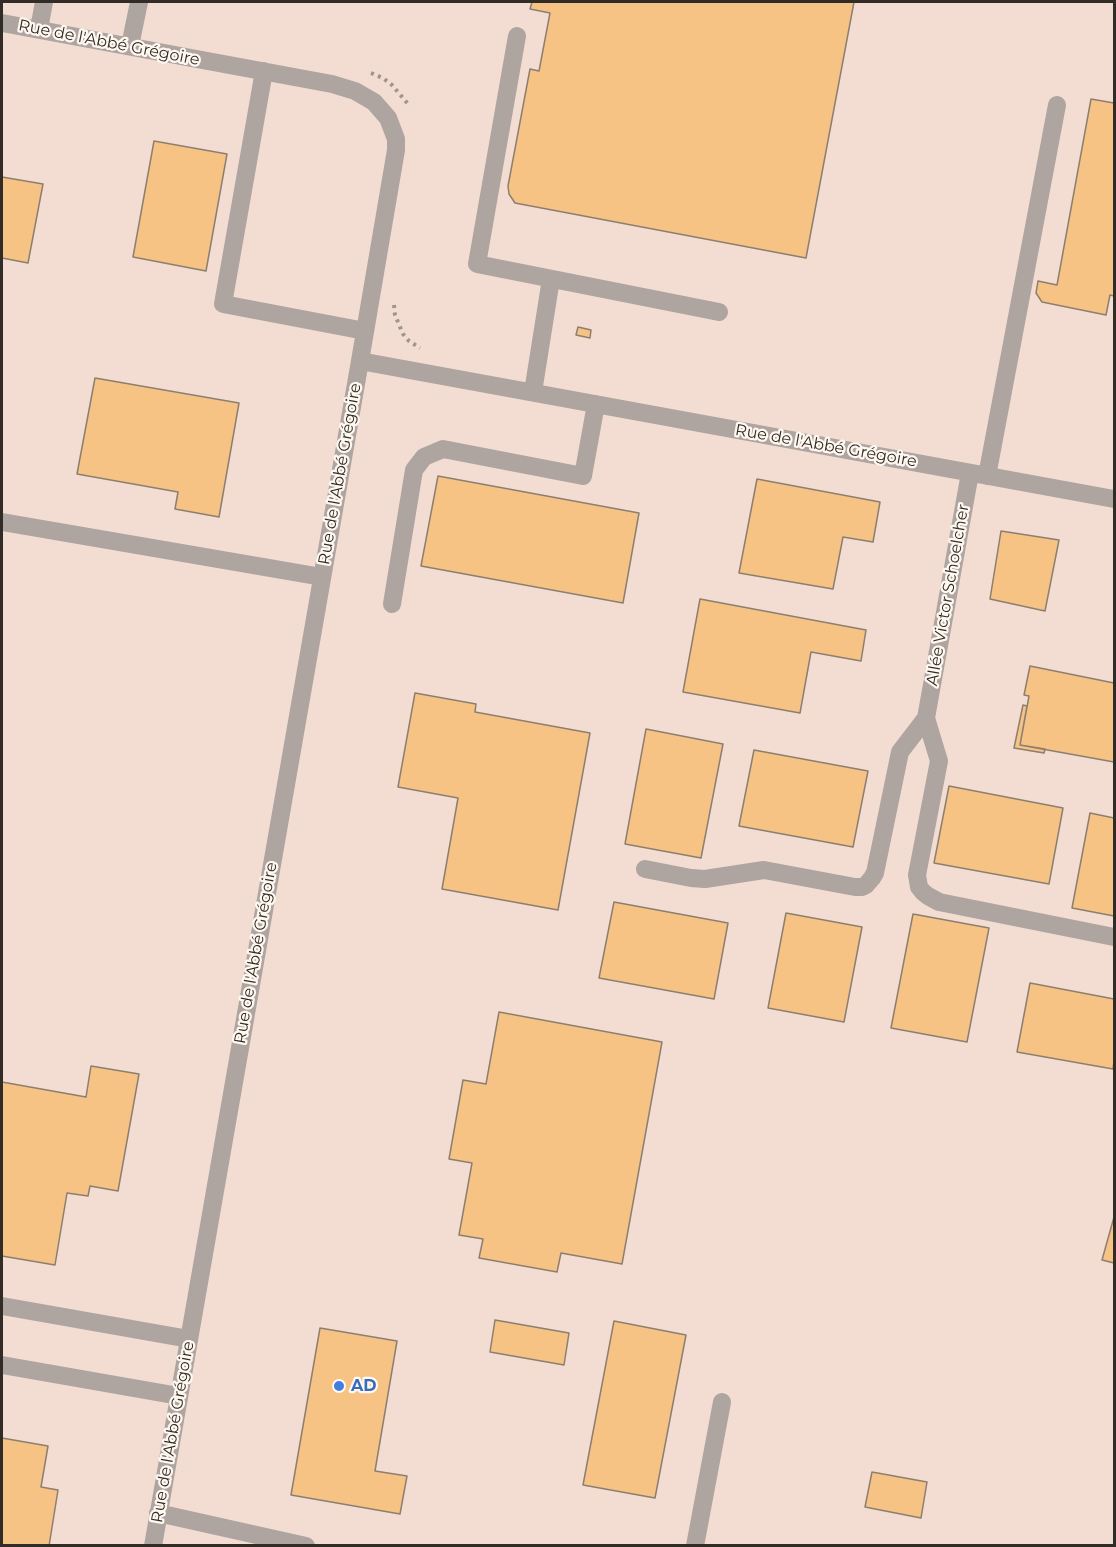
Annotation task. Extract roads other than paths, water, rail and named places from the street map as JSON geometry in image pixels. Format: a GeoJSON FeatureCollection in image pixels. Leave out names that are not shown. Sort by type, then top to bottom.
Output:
{"type":"FeatureCollection","features":[{"type":"Feature","properties":{"kind":"street"},"geometry":{"type":"LineString","coordinates":[[39,29],[44,2]]}},
{"type":"Feature","properties":{"kind":"street"},"geometry":{"type":"LineString","coordinates":[[130,46],[139,2]]}},
{"type":"Feature","properties":{"kind":"street","name":"Rue de l'Abbé Grégoire"},"geometry":{"type":"LineString","coordinates":[[2,23],[332,84],[356,91],[382,110],[388,118],[396,139],[395,161],[153,1545]]}},
{"type":"Feature","properties":{"kind":"street"},"geometry":{"type":"LineString","coordinates":[[517,36],[477,264],[719,312]]}},
{"type":"Feature","properties":{"kind":"street"},"geometry":{"type":"LineString","coordinates":[[264,71],[223,304],[365,332]]}},
{"type":"Feature","properties":{"kind":"street","name":"Allée Victor Schoelcher"},"geometry":{"type":"LineString","coordinates":[[645,869],[705,879],[764,870],[855,887],[866,885],[873,878],[900,752],[926,718],[1057,105]]}},
{"type":"Feature","properties":{"kind":"street"},"geometry":{"type":"LineString","coordinates":[[533,392],[551,279]]}},
{"type":"Feature","properties":{"kind":"street","name":"Rue de l'Abbé Grégoire"},"geometry":{"type":"LineString","coordinates":[[360,361],[1114,499]]}},
{"type":"Feature","properties":{"kind":"street"},"geometry":{"type":"LineString","coordinates":[[392,604],[414,470],[424,457],[443,449],[583,476],[597,404]]}},
{"type":"Feature","properties":{"kind":"street"},"geometry":{"type":"LineString","coordinates":[[2,522],[322,577]]}},
{"type":"Feature","properties":{"kind":"street","name":"Allée Victor Schoelcher"},"geometry":{"type":"LineString","coordinates":[[926,718],[939,761],[916,881],[923,892],[939,902],[1114,938]]}},
{"type":"Feature","properties":{"kind":"street"},"geometry":{"type":"LineString","coordinates":[[2,1306],[189,1339]]}},
{"type":"Feature","properties":{"kind":"street"},"geometry":{"type":"LineString","coordinates":[[2,1365],[179,1396]]}},
{"type":"Feature","properties":{"kind":"street"},"geometry":{"type":"LineString","coordinates":[[695,1545],[722,1402]]}},
{"type":"Feature","properties":{"kind":"street"},"geometry":{"type":"LineString","coordinates":[[158,1513],[306,1545]]}},
{"type":"Feature","properties":{"kind":"place","name":"AD"},"geometry":{"type":"Point","coordinates":[339,1386]}}]}
